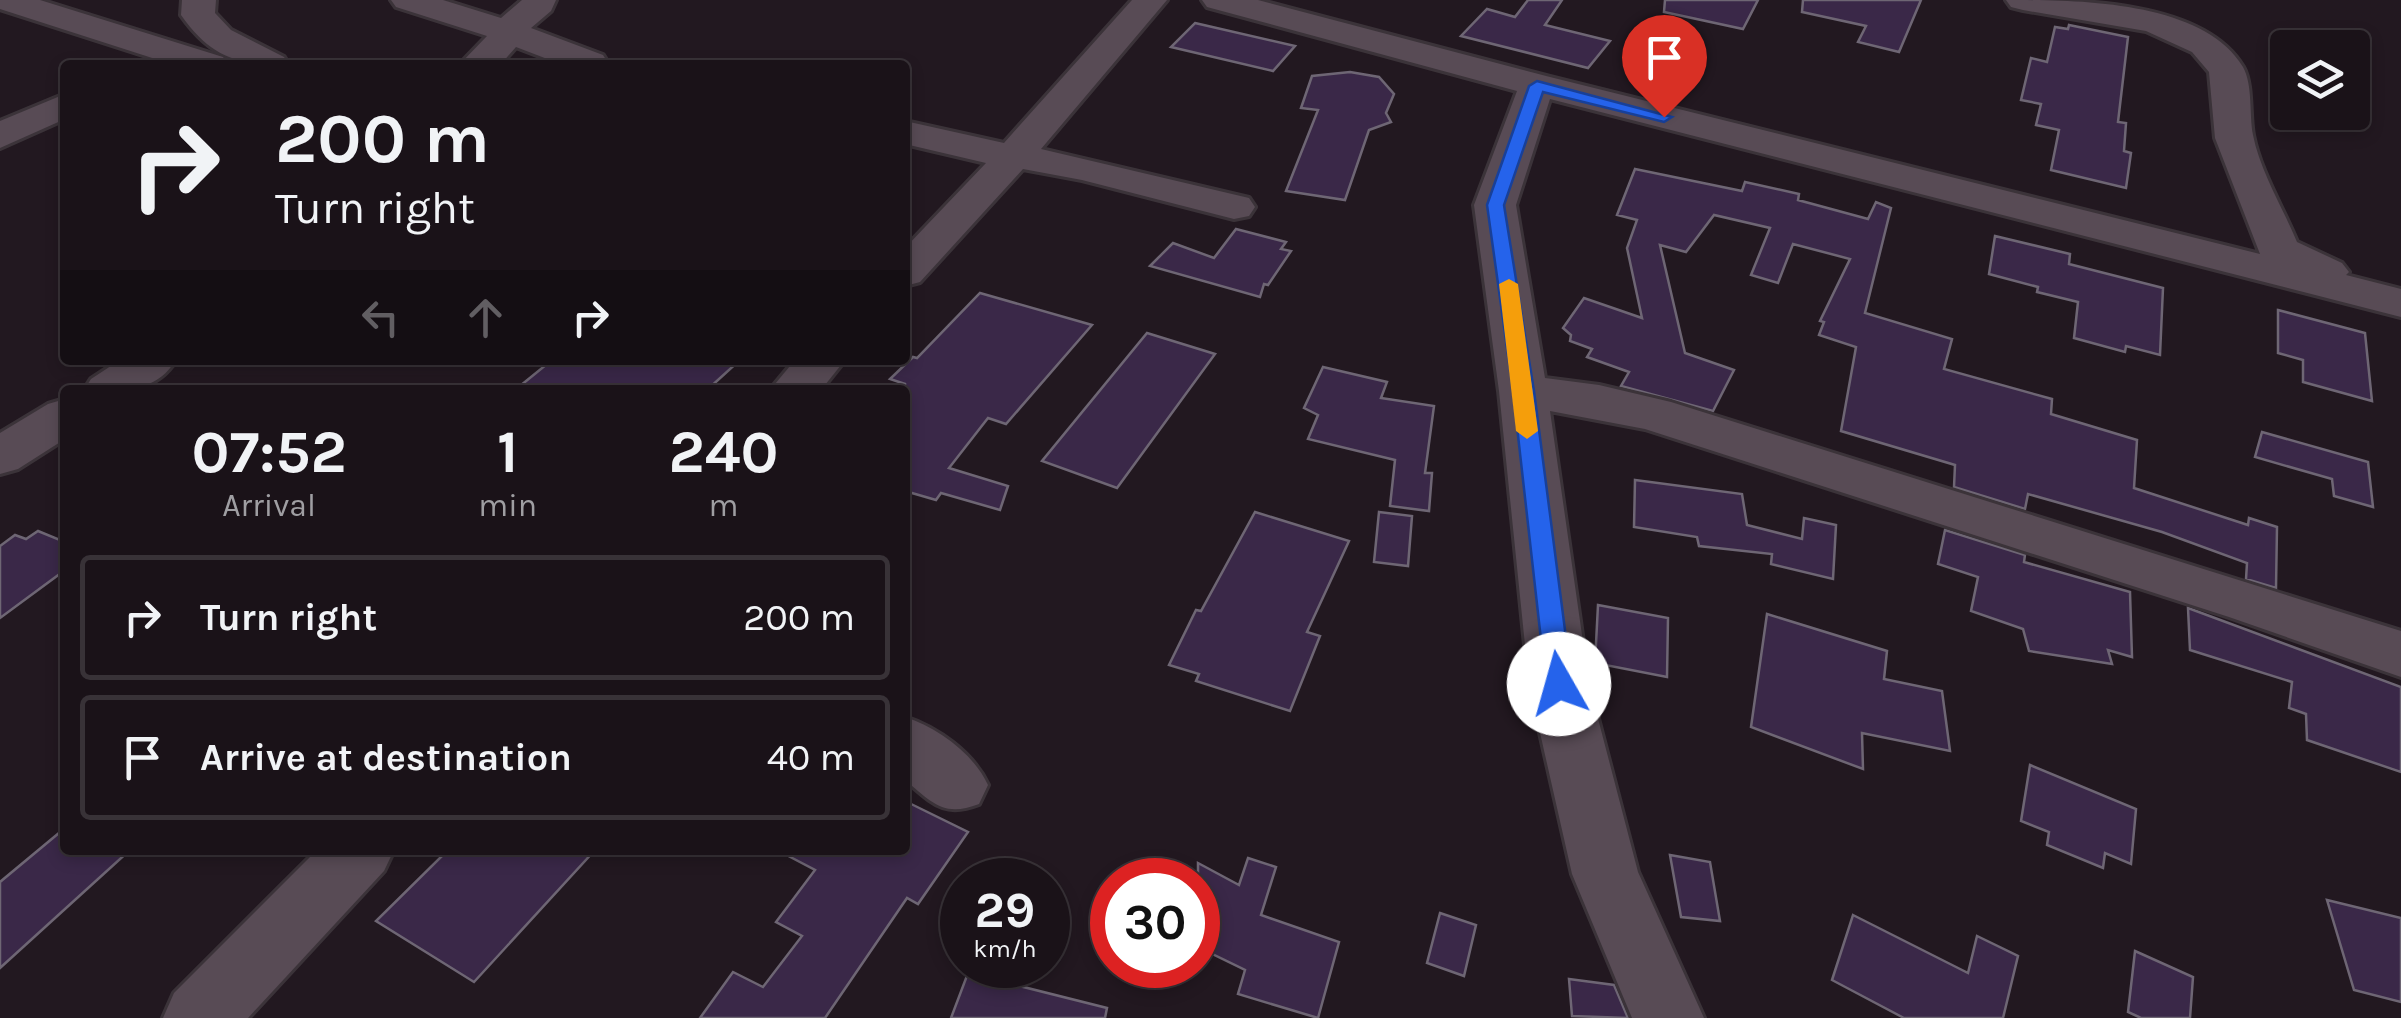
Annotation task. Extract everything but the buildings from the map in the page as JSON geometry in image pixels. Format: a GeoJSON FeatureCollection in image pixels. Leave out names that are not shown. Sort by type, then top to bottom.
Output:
{"type":"FeatureCollection","features":[{"type":"Feature","properties":{"kind":"street"},"geometry":{"type":"LineString","coordinates":[[6,0],[164,60]]}},
{"type":"Feature","properties":{"kind":"street"},"geometry":{"type":"LineString","coordinates":[[199,0],[198,15],[219,36],[262,60]]}},
{"type":"Feature","properties":{"kind":"street"},"geometry":{"type":"LineString","coordinates":[[484,60],[539,0]]}},
{"type":"Feature","properties":{"kind":"street"},"geometry":{"type":"LineString","coordinates":[[910,268],[1150,0]]}},
{"type":"Feature","properties":{"kind":"street"},"geometry":{"type":"LineString","coordinates":[[1218,0],[1537,86],[2394,305]]}},
{"type":"Feature","properties":{"kind":"street"},"geometry":{"type":"LineString","coordinates":[[2023,0],[2156,22]]}},
{"type":"Feature","properties":{"kind":"street"},"geometry":{"type":"LineString","coordinates":[[2108,0],[2204,45],[2227,70],[2234,138],[2279,250],[2394,305]]}},
{"type":"Feature","properties":{"kind":"street"},"geometry":{"type":"LineString","coordinates":[[418,2],[582,60]]}},
{"type":"Feature","properties":{"kind":"street"},"geometry":{"type":"LineString","coordinates":[[418,2],[466,53],[467,60]]}},
{"type":"Feature","properties":{"kind":"street"},"geometry":{"type":"LineString","coordinates":[[1537,86],[1496,205],[1559,684],[1605,874],[1668,1018]]}},
{"type":"Feature","properties":{"kind":"street"},"geometry":{"type":"LineString","coordinates":[[0,136],[60,107]]}},
{"type":"Feature","properties":{"kind":"street"},"geometry":{"type":"LineString","coordinates":[[910,133],[954,146],[1015,154],[1234,207]]}},
{"type":"Feature","properties":{"kind":"street"},"geometry":{"type":"LineString","coordinates":[[799,385],[817,365]]}},
{"type":"Feature","properties":{"kind":"street"},"geometry":{"type":"LineString","coordinates":[[1523,391],[1599,401],[1654,414],[2249,602],[2401,654]]}},
{"type":"Feature","properties":{"kind":"street"},"geometry":{"type":"LineString","coordinates":[[0,456],[60,419]]}},
{"type":"Feature","properties":{"kind":"street"},"geometry":{"type":"LineString","coordinates":[[910,747],[957,785]]}},
{"type":"Feature","properties":{"kind":"street"},"geometry":{"type":"LineString","coordinates":[[199,1018],[356,855]]}},
{"type":"Feature","properties":{"kind":"slow traffic"},"geometry":{"type":"LineString","coordinates":[[1509,284],[1527,431]]}},
{"type":"Feature","properties":{"kind":"route"},"geometry":{"type":"LineString","coordinates":[[1559,684],[1496,205],[1537,86],[1664,117]]}}]}
